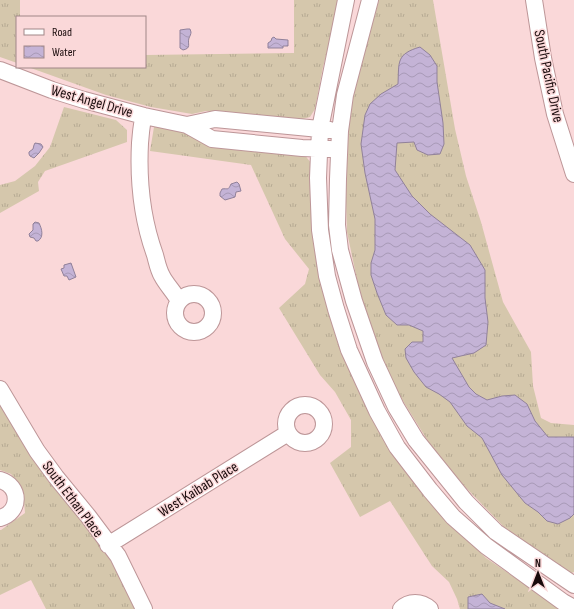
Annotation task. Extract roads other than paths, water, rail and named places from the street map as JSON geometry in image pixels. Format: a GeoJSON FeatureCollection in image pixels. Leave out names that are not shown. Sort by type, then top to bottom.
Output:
{"type":"FeatureCollection","features":[{"type":"Feature","properties":{"kind":"street"},"geometry":{"type":"LineString","coordinates":[[346,0],[320,129],[318,178],[320,230],[327,276],[349,350],[380,417],[397,447],[453,517],[486,546],[563,602],[574,608]]}},
{"type":"Feature","properties":{"kind":"street"},"geometry":{"type":"LineString","coordinates":[[370,0],[345,95],[340,131],[337,225],[340,250],[354,301],[372,354],[396,407],[416,440],[466,502],[496,532],[574,585]]}},
{"type":"Feature","properties":{"kind":"street","name":"South Pacific Drive"},"geometry":{"type":"LineString","coordinates":[[536,0],[543,58],[555,114],[574,174]]}},
{"type":"Feature","properties":{"kind":"street","name":"West Angel Drive"},"geometry":{"type":"LineString","coordinates":[[0,70],[52,90],[84,100],[144,116],[187,125],[212,139],[339,150]]}},
{"type":"Feature","properties":{"kind":"street"},"geometry":{"type":"LineString","coordinates":[[144,116],[141,135],[140,173],[141,195],[145,222],[162,275],[180,301]]}},
{"type":"Feature","properties":{"kind":"street","name":"West Angel Drive"},"geometry":{"type":"LineString","coordinates":[[187,125],[215,119],[340,131]]}},
{"type":"Feature","properties":{"kind":"street","name":"South Ethan Place"},"geometry":{"type":"LineString","coordinates":[[0,389],[37,451],[118,556],[144,609]]}},
{"type":"Feature","properties":{"kind":"street","name":"West Kaibab Place"},"geometry":{"type":"LineString","coordinates":[[108,544],[288,433]]}},
{"type":"Feature","properties":{"kind":"street"},"geometry":{"type":"LineString","coordinates":[[0,480],[12,487],[16,500],[11,512],[0,518]]}},
{"type":"Feature","properties":{"kind":"street"},"geometry":{"type":"LineString","coordinates":[[401,609],[409,604],[421,603],[430,609]]}},
{"type":"Feature","properties":{"kind":"water"},"geometry":{"type":"Polygon","coordinates":[[[190,29],[189,46],[183,50],[180,48],[180,30],[190,29]]]}},
{"type":"Feature","properties":{"kind":"water"},"geometry":{"type":"Polygon","coordinates":[[[274,37],[276,39],[288,40],[288,46],[283,46],[283,48],[268,48],[268,43],[274,37]]]}},
{"type":"Feature","properties":{"kind":"water"},"geometry":{"type":"Polygon","coordinates":[[[420,47],[430,55],[437,66],[437,82],[443,123],[444,144],[440,154],[428,155],[417,150],[414,142],[397,143],[395,170],[412,196],[430,214],[470,245],[485,270],[485,298],[488,322],[486,345],[474,353],[452,358],[469,387],[476,394],[487,400],[502,396],[515,395],[527,404],[535,421],[548,437],[574,437],[574,514],[570,518],[558,524],[547,521],[538,512],[525,503],[502,475],[482,438],[467,426],[450,402],[426,387],[414,372],[406,358],[405,349],[412,342],[423,342],[423,331],[409,325],[397,325],[386,315],[371,275],[371,263],[375,250],[375,219],[365,173],[361,144],[365,115],[370,104],[381,94],[398,84],[399,64],[403,56],[420,47]]]}},
{"type":"Feature","properties":{"kind":"water"},"geometry":{"type":"Polygon","coordinates":[[[35,143],[41,144],[43,147],[34,158],[30,156],[29,152],[33,149],[35,143]]]}},
{"type":"Feature","properties":{"kind":"water"},"geometry":{"type":"Polygon","coordinates":[[[237,182],[241,191],[236,192],[235,197],[225,200],[220,196],[222,189],[228,188],[231,184],[237,182]]]}},
{"type":"Feature","properties":{"kind":"water"},"geometry":{"type":"Polygon","coordinates":[[[35,222],[39,223],[42,230],[42,235],[38,241],[30,237],[29,234],[33,230],[33,224],[35,222]]]}},
{"type":"Feature","properties":{"kind":"water"},"geometry":{"type":"Polygon","coordinates":[[[71,263],[76,277],[69,280],[67,276],[64,276],[61,269],[64,268],[64,265],[71,263]]]}},
{"type":"Feature","properties":{"kind":"water"},"geometry":{"type":"Polygon","coordinates":[[[482,594],[490,603],[505,609],[468,609],[468,597],[482,594]]]}}]}
